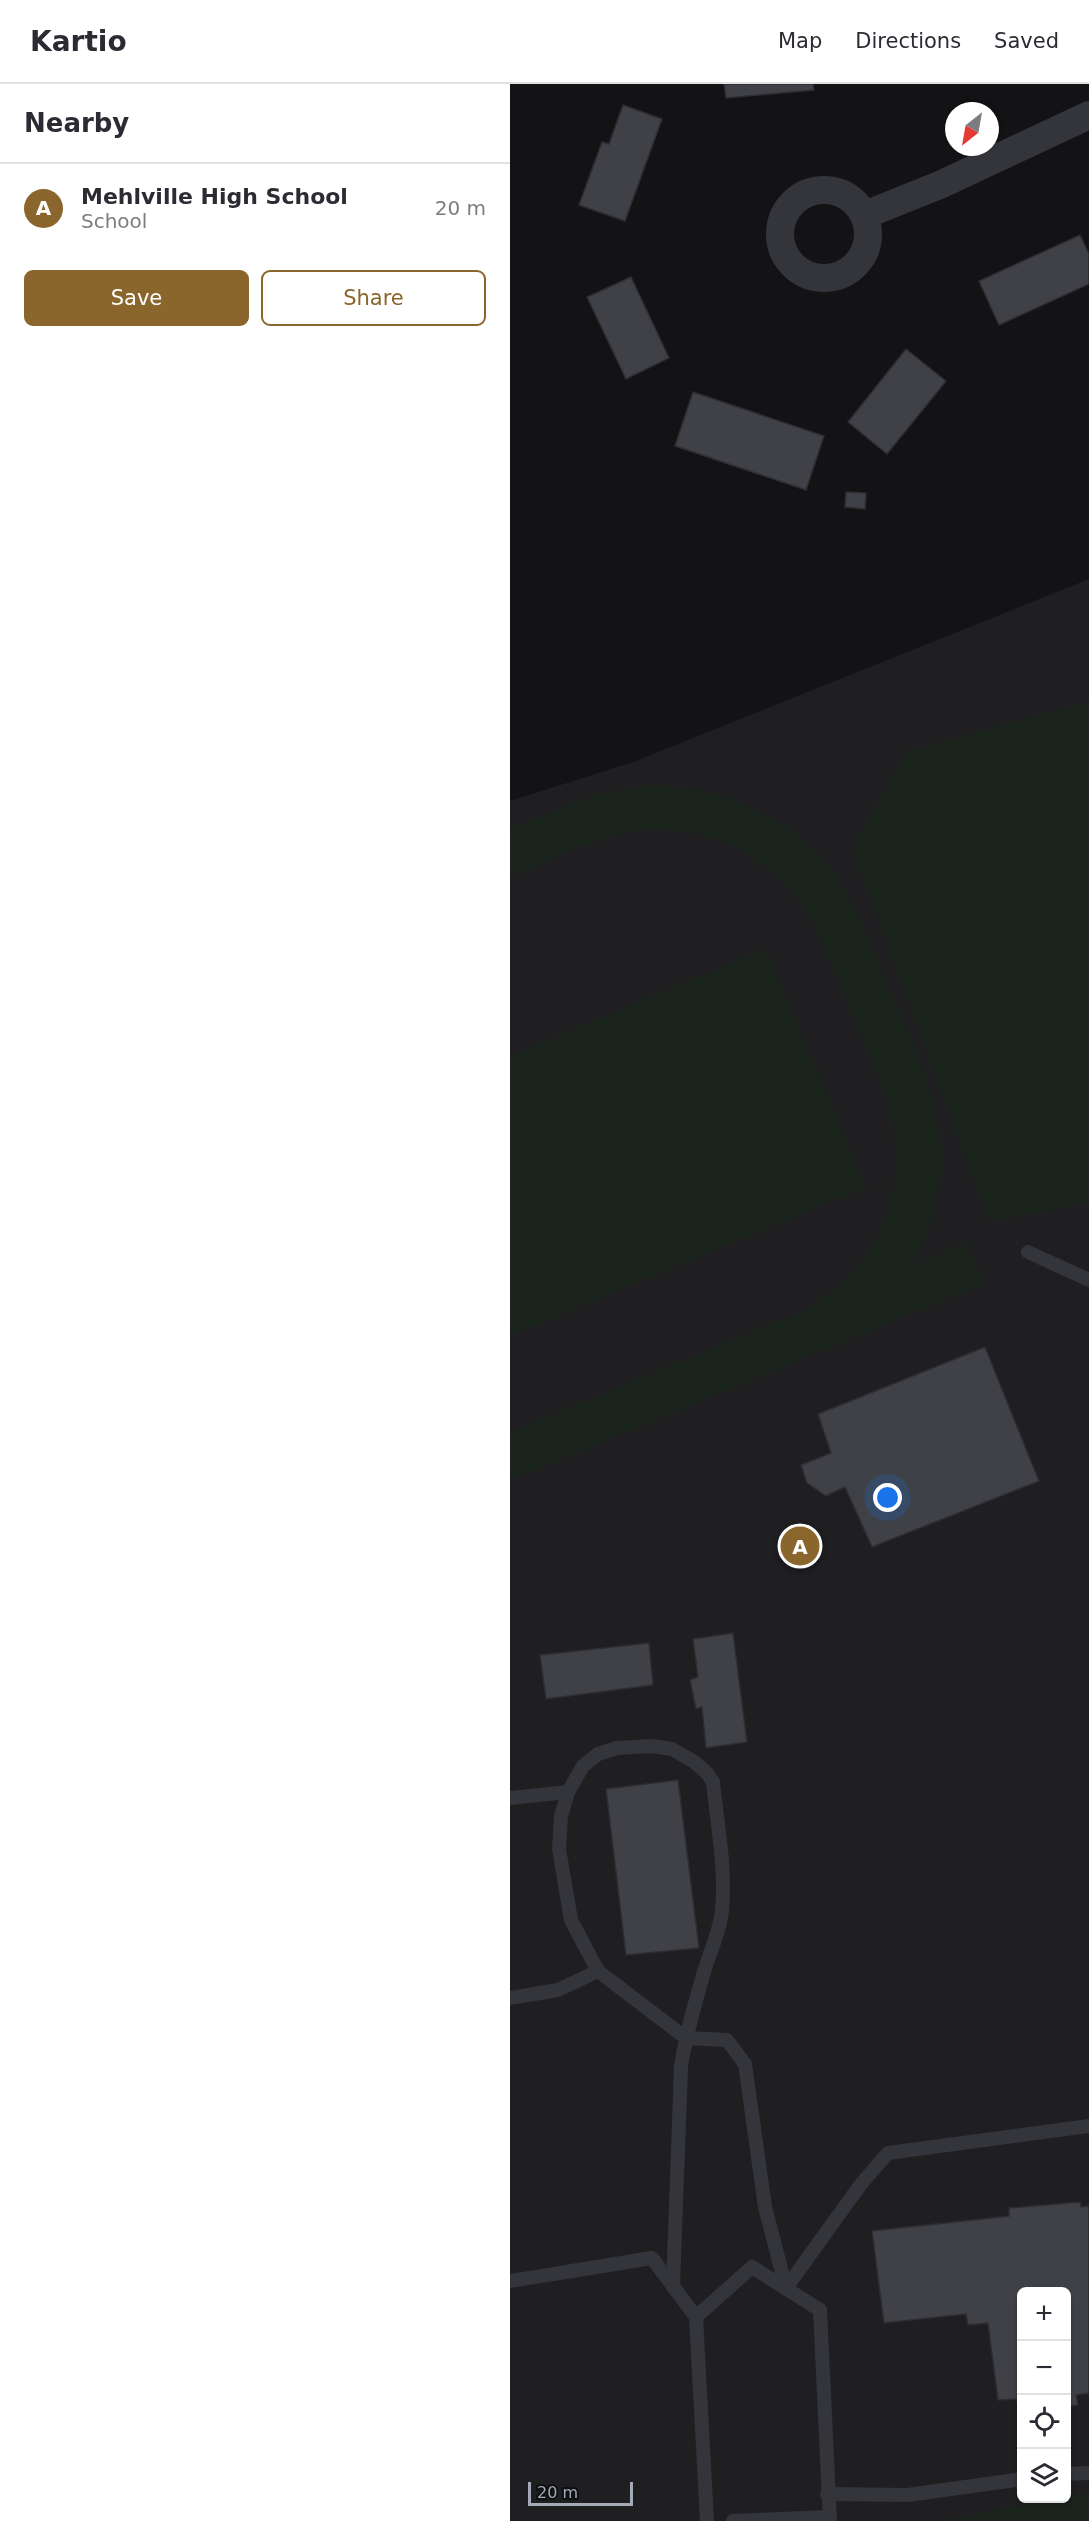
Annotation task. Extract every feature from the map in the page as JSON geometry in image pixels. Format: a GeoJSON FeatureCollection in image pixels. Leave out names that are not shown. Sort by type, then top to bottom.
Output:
{"type":"FeatureCollection","features":[{"type":"Feature","properties":{"kind":"street"},"geometry":{"type":"LineString","coordinates":[[865,215],[942,184],[1089,115]]}},
{"type":"Feature","properties":{"kind":"lane"},"geometry":{"type":"LineString","coordinates":[[1029,1252],[1089,1280]]}},
{"type":"Feature","properties":{"kind":"lane"},"geometry":{"type":"LineString","coordinates":[[673,2287],[678,2188],[679,2096],[686,2038],[704,1971],[717,1937],[722,1910],[722,1869],[713,1782],[707,1773],[693,1761],[672,1749],[651,1746],[617,1748],[598,1754],[583,1766],[568,1792],[561,1816],[559,1849],[571,1920],[598,1971],[686,2038],[727,2040],[745,2064],[765,2207],[786,2288]]}},
{"type":"Feature","properties":{"kind":"lane"},"geometry":{"type":"LineString","coordinates":[[510,1798],[568,1792]]}},
{"type":"Feature","properties":{"kind":"lane"},"geometry":{"type":"LineString","coordinates":[[510,1998],[558,1990],[598,1971]]}},
{"type":"Feature","properties":{"kind":"lane"},"geometry":{"type":"LineString","coordinates":[[786,2288],[861,2184],[888,2153],[1089,2126]]}},
{"type":"Feature","properties":{"kind":"lane"},"geometry":{"type":"LineString","coordinates":[[510,2281],[652,2258],[696,2317],[707,2521]]}},
{"type":"Feature","properties":{"kind":"lane"},"geometry":{"type":"LineString","coordinates":[[696,2317],[752,2267],[820,2310],[829,2519],[733,2521]]}},
{"type":"Feature","properties":{"kind":"lane"},"geometry":{"type":"LineString","coordinates":[[1071,2474],[1089,2473]]}},
{"type":"Feature","properties":{"kind":"lane"},"geometry":{"type":"LineString","coordinates":[[827,2494],[908,2495],[1017,2480]]}},
{"type":"Feature","properties":{"kind":"shaded area"},"geometry":{"type":"Polygon","coordinates":[[[1089,579],[1089,2521],[510,2521],[510,801],[633,762],[1089,579]]]}},
{"type":"Feature","properties":{"kind":"shaded area"},"geometry":{"type":"Polygon","coordinates":[[[1089,702],[1089,1203],[989,1222],[852,848],[907,751],[1089,702]]]}},
{"type":"Feature","properties":{"kind":"shaded area"},"geometry":{"type":"Polygon","coordinates":[[[649,785],[679,787],[709,793],[765,814],[790,830],[832,871],[861,921],[922,1067],[939,1129],[941,1159],[938,1192],[929,1226],[913,1265],[966,1243],[983,1284],[510,1480],[510,1432],[791,1316],[822,1298],[849,1276],[869,1250],[884,1222],[893,1191],[896,1159],[893,1125],[883,1090],[817,931],[785,884],[767,868],[727,844],[681,831],[657,829],[617,834],[510,877],[510,829],[593,795],[649,785]]]}},
{"type":"Feature","properties":{"kind":"shaded area"},"geometry":{"type":"Polygon","coordinates":[[[766,949],[866,1187],[510,1336],[510,1056],[766,949]]]}},
{"type":"Feature","properties":{"kind":"shaded area"},"geometry":{"type":"Polygon","coordinates":[[[1089,2493],[1089,2521],[939,2521],[1032,2503],[1071,2503],[1071,2495],[1089,2493]]]}},
{"type":"Feature","properties":{"kind":"building"},"geometry":{"type":"Polygon","coordinates":[[[724,84],[813,84],[814,90],[726,98],[724,84]]]}},
{"type":"Feature","properties":{"kind":"building"},"geometry":{"type":"Polygon","coordinates":[[[623,105],[662,119],[625,221],[579,205],[602,142],[609,144],[623,105]]]}},
{"type":"Feature","properties":{"kind":"building"},"geometry":{"type":"Polygon","coordinates":[[[1080,235],[1089,254],[1089,284],[999,325],[979,281],[1080,235]]]}},
{"type":"Feature","properties":{"kind":"building"},"geometry":{"type":"Polygon","coordinates":[[[631,277],[669,358],[626,379],[587,297],[631,277]]]}},
{"type":"Feature","properties":{"kind":"building"},"geometry":{"type":"Polygon","coordinates":[[[906,349],[946,381],[887,454],[848,422],[906,349]]]}},
{"type":"Feature","properties":{"kind":"building"},"geometry":{"type":"Polygon","coordinates":[[[693,392],[824,436],[806,490],[675,446],[693,392]]]}},
{"type":"Feature","properties":{"kind":"building"},"geometry":{"type":"Polygon","coordinates":[[[846,492],[866,493],[865,509],[845,507],[846,492]]]}},
{"type":"Feature","properties":{"kind":"building"},"geometry":{"type":"Polygon","coordinates":[[[985,1347],[1039,1481],[872,1547],[845,1487],[826,1496],[807,1483],[801,1465],[831,1453],[818,1414],[985,1347]]]}},
{"type":"Feature","properties":{"kind":"building"},"geometry":{"type":"Polygon","coordinates":[[[733,1633],[747,1742],[706,1748],[702,1707],[696,1709],[690,1680],[698,1677],[693,1639],[733,1633]]]}},
{"type":"Feature","properties":{"kind":"building"},"geometry":{"type":"Polygon","coordinates":[[[649,1643],[653,1685],[546,1699],[540,1655],[649,1643]]]}},
{"type":"Feature","properties":{"kind":"building"},"geometry":{"type":"Polygon","coordinates":[[[678,1780],[699,1948],[626,1955],[606,1789],[678,1780]]]}},
{"type":"Feature","properties":{"kind":"building"},"geometry":{"type":"Polygon","coordinates":[[[1080,2202],[1081,2207],[1089,2206],[1089,2393],[1076,2395],[1078,2405],[1071,2406],[1071,2287],[1017,2287],[1017,2402],[1016,2399],[998,2400],[988,2323],[968,2325],[966,2314],[884,2323],[872,2231],[1009,2216],[1009,2208],[1080,2202]]]}},
{"type":"Feature","properties":{"kind":"place","name":"Mehlville High School"},"geometry":{"type":"Point","coordinates":[800,1546]}}]}
